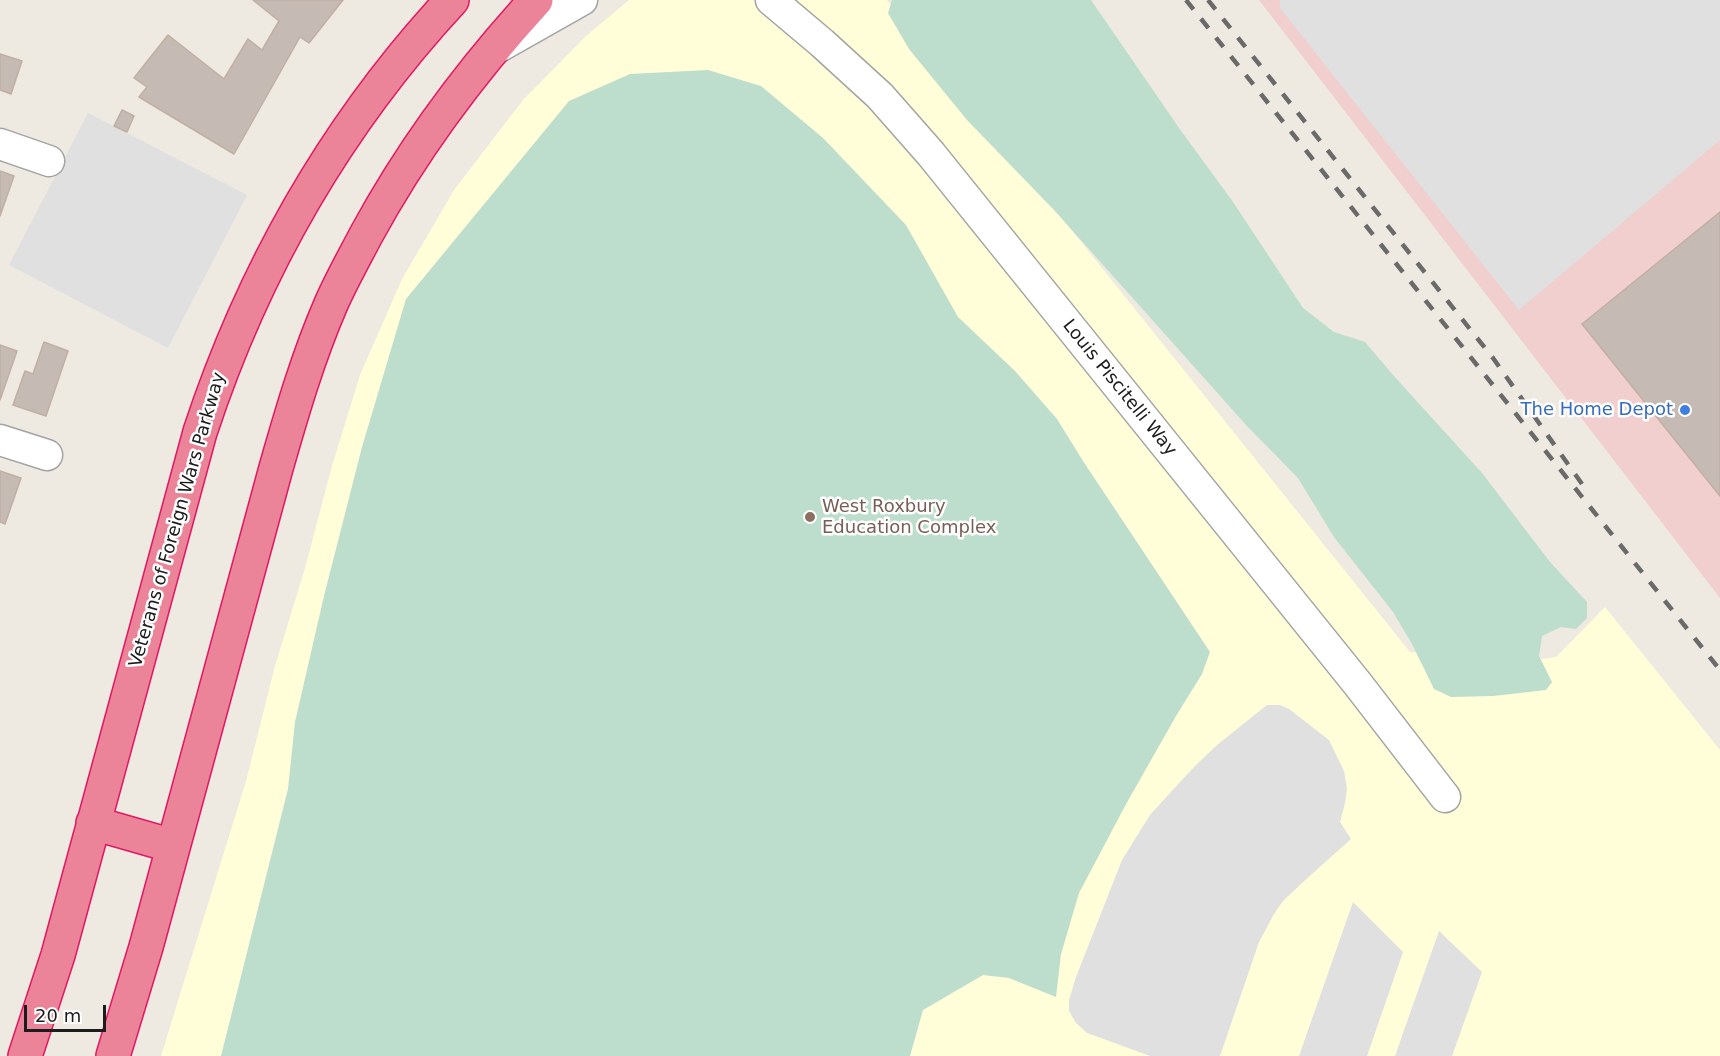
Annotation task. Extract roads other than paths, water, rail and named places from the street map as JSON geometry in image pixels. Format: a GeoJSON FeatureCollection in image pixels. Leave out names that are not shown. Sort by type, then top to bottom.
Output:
{"type":"FeatureCollection","features":[{"type":"Feature","properties":{"kind":"highway","name":"Veterans of Foreign Wars Parkway"},"geometry":{"type":"LineString","coordinates":[[25,1056],[58,955],[200,432],[235,336],[278,245],[327,162],[384,80],[452,0]]}},
{"type":"Feature","properties":{"kind":"highway"},"geometry":{"type":"LineString","coordinates":[[113,1056],[133,993],[278,458],[321,327],[341,282],[388,196],[438,119],[488,53],[536,0]]}},
{"type":"Feature","properties":{"kind":"highway"},"geometry":{"type":"LineString","coordinates":[[93,823],[173,846]]}},
{"type":"Feature","properties":{"kind":"street"},"geometry":{"type":"LineString","coordinates":[[488,53],[582,0]]}},
{"type":"Feature","properties":{"kind":"street","name":"Louis Piscitelli Way"},"geometry":{"type":"LineString","coordinates":[[771,0],[880,96],[931,154],[1357,682],[1446,797]]}},
{"type":"Feature","properties":{"kind":"street"},"geometry":{"type":"LineString","coordinates":[[0,144],[49,160]]}},
{"type":"Feature","properties":{"kind":"street"},"geometry":{"type":"LineString","coordinates":[[0,440],[47,456]]}},
{"type":"Feature","properties":{"kind":"railway"},"geometry":{"type":"LineString","coordinates":[[1186,0],[1720,670]]}},
{"type":"Feature","properties":{"kind":"railway"},"geometry":{"type":"LineString","coordinates":[[1208,0],[1493,358],[1582,484]]}},
{"type":"Feature","properties":{"kind":"place","name":"The Home Depot"},"geometry":{"type":"Point","coordinates":[1685,410]}},
{"type":"Feature","properties":{"kind":"place","name":"West Roxbury Education Complex"},"geometry":{"type":"Point","coordinates":[810,517]}}]}
